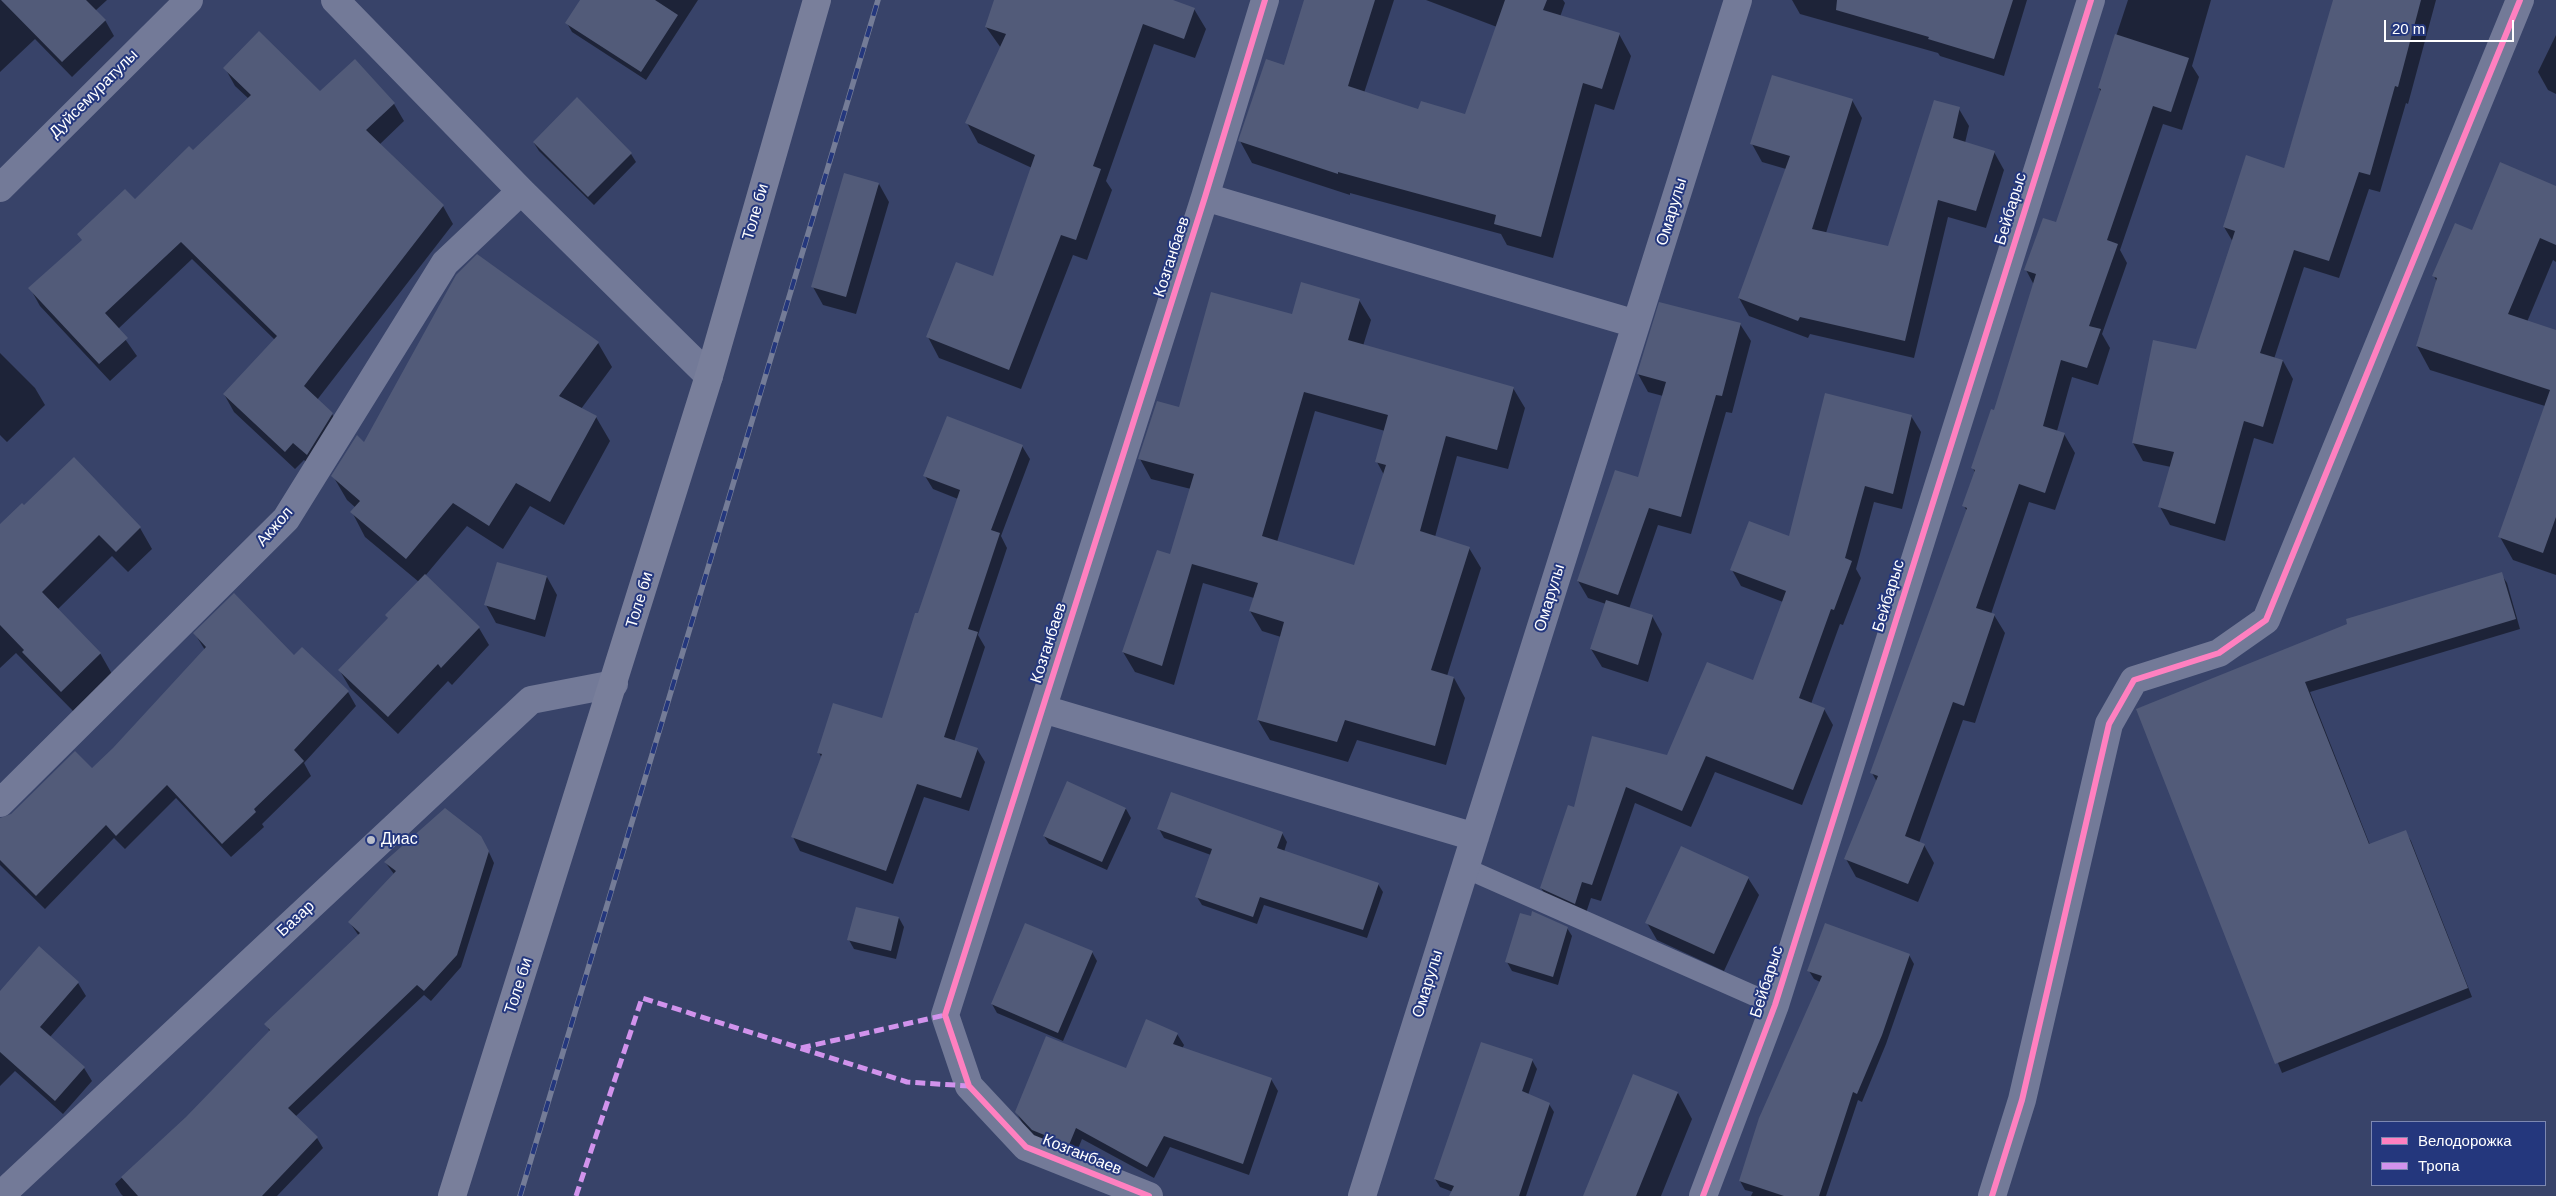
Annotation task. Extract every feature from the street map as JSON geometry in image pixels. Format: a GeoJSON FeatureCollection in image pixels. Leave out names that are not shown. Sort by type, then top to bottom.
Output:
{"type":"FeatureCollection","features":[{"type":"Feature","properties":{"kind":"main road","name":"Толе би"},"geometry":{"type":"LineString","coordinates":[[452,1196],[709,376],[817,0]]}},
{"type":"Feature","properties":{"kind":"street","name":"Дуйсемуратулы"},"geometry":{"type":"LineString","coordinates":[[0,188],[189,0]]}},
{"type":"Feature","properties":{"kind":"street"},"geometry":{"type":"LineString","coordinates":[[336,0],[521,191],[709,376]]}},
{"type":"Feature","properties":{"kind":"street","name":"Козганбаев"},"geometry":{"type":"LineString","coordinates":[[1149,1196],[1026,1147],[969,1086],[944,1015],[1205,197],[1265,0]]}},
{"type":"Feature","properties":{"kind":"street","name":"Омарулы"},"geometry":{"type":"LineString","coordinates":[[1362,1196],[1738,0]]}},
{"type":"Feature","properties":{"kind":"street","name":"Бейбарыс"},"geometry":{"type":"LineString","coordinates":[[1703,1196],[1774,1005],[2091,0]]}},
{"type":"Feature","properties":{"kind":"street"},"geometry":{"type":"LineString","coordinates":[[1992,1196],[2022,1100],[2109,724],[2134,680],[2219,653],[2266,620],[2520,0]]}},
{"type":"Feature","properties":{"kind":"street","name":"Акжол"},"geometry":{"type":"LineString","coordinates":[[0,803],[286,519],[445,263],[521,191]]}},
{"type":"Feature","properties":{"kind":"street"},"geometry":{"type":"LineString","coordinates":[[1205,197],[1636,324]]}},
{"type":"Feature","properties":{"kind":"street","name":"Базар"},"geometry":{"type":"LineString","coordinates":[[0,1196],[531,700],[614,684]]}},
{"type":"Feature","properties":{"kind":"street"},"geometry":{"type":"LineString","coordinates":[[1042,709],[1475,837]]}},
{"type":"Feature","properties":{"kind":"lane"},"geometry":{"type":"LineString","coordinates":[[1465,868],[1774,1005]]}},
{"type":"Feature","properties":{"kind":"building"},"geometry":{"type":"Polygon","coordinates":[[[1,0],[86,0],[106,20],[62,62],[1,0]]]}},
{"type":"Feature","properties":{"kind":"building"},"geometry":{"type":"Polygon","coordinates":[[[580,0],[655,0],[678,15],[641,72],[565,23],[580,0]]]}},
{"type":"Feature","properties":{"kind":"building"},"geometry":{"type":"Polygon","coordinates":[[[994,0],[1173,0],[1195,8],[1184,39],[1143,24],[1093,166],[1101,169],[1076,240],[1061,235],[1009,370],[926,337],[956,262],[993,276],[1035,155],[965,123],[1006,34],[985,27],[994,0]]]}},
{"type":"Feature","properties":{"kind":"building"},"geometry":{"type":"Polygon","coordinates":[[[1304,0],[1375,0],[1348,86],[1418,109],[1421,101],[1465,114],[1505,0],[1547,0],[1543,10],[1620,33],[1602,89],[1583,83],[1541,237],[1494,224],[1496,215],[1338,172],[1338,174],[1238,141],[1266,59],[1284,65],[1304,0]]]}},
{"type":"Feature","properties":{"kind":"building"},"geometry":{"type":"Polygon","coordinates":[[[1837,0],[2013,0],[1994,59],[1928,39],[1929,37],[1836,10],[1837,0]]]}},
{"type":"Feature","properties":{"kind":"building"},"geometry":{"type":"Polygon","coordinates":[[[2333,0],[2421,0],[2398,87],[2395,86],[2370,175],[2359,172],[2329,261],[2294,250],[2260,353],[2283,360],[2263,427],[2244,421],[2215,524],[2158,507],[2174,452],[2132,443],[2153,340],[2196,349],[2235,231],[2223,227],[2246,155],[2284,168],[2333,0]]]}},
{"type":"Feature","properties":{"kind":"building"},"geometry":{"type":"Polygon","coordinates":[[[259,31],[320,91],[355,59],[395,103],[366,130],[444,205],[304,386],[333,413],[307,455],[293,443],[285,452],[223,394],[277,336],[181,242],[105,313],[128,338],[99,364],[28,288],[82,240],[77,234],[125,189],[135,199],[189,146],[193,150],[251,95],[223,68],[259,31]]]}},
{"type":"Feature","properties":{"kind":"building"},"geometry":{"type":"Polygon","coordinates":[[[2115,34],[2189,58],[2171,112],[2153,106],[2107,240],[2118,244],[2089,326],[2101,329],[2087,368],[2061,360],[2043,426],[2065,433],[2045,493],[2019,484],[1976,608],[1995,614],[1964,706],[1953,702],[1905,836],[1925,844],[1908,884],[1844,859],[1878,776],[1870,773],[1967,508],[1962,506],[1975,470],[1971,468],[1991,409],[1994,410],[2036,274],[2024,270],[2043,218],[2056,222],[2101,89],[2098,88],[2115,34]]]}},
{"type":"Feature","properties":{"kind":"building"},"geometry":{"type":"Polygon","coordinates":[[[1772,75],[1853,99],[1812,229],[1888,246],[1934,100],[1960,107],[1953,138],[1995,151],[1976,211],[1938,200],[1905,341],[1800,317],[1798,321],[1738,298],[1790,156],[1750,144],[1772,75]]]}},
{"type":"Feature","properties":{"kind":"building"},"geometry":{"type":"Polygon","coordinates":[[[577,97],[632,153],[588,197],[533,142],[577,97]]]}},
{"type":"Feature","properties":{"kind":"building"},"geometry":{"type":"Polygon","coordinates":[[[2500,162],[2556,186],[2556,245],[2540,238],[2508,314],[2556,330],[2556,517],[2543,553],[2498,537],[2550,390],[2416,346],[2437,278],[2432,276],[2455,223],[2472,230],[2500,162]]]}},
{"type":"Feature","properties":{"kind":"building"},"geometry":{"type":"Polygon","coordinates":[[[844,173],[879,183],[846,297],[811,287],[844,173]]]}},
{"type":"Feature","properties":{"kind":"building"},"geometry":{"type":"Polygon","coordinates":[[[477,254],[599,342],[559,396],[597,416],[550,502],[516,483],[489,526],[453,503],[406,559],[350,512],[360,501],[331,476],[357,435],[364,442],[456,275],[477,254]]]}},
{"type":"Feature","properties":{"kind":"building"},"geometry":{"type":"Polygon","coordinates":[[[1301,282],[1360,299],[1348,340],[1514,387],[1497,450],[1446,436],[1420,531],[1470,547],[1431,670],[1454,677],[1435,746],[1345,720],[1337,742],[1257,720],[1284,622],[1249,611],[1258,583],[1192,564],[1162,666],[1122,652],[1157,550],[1170,554],[1194,474],[1138,459],[1157,401],[1179,407],[1211,292],[1292,314],[1301,282]],[[1304,392],[1262,536],[1354,565],[1386,465],[1375,462],[1388,415],[1304,392]]]}},
{"type":"Feature","properties":{"kind":"building"},"geometry":{"type":"Polygon","coordinates":[[[1659,302],[1741,323],[1722,396],[1716,395],[1681,517],[1649,508],[1618,595],[1577,581],[1615,470],[1638,477],[1666,382],[1637,374],[1659,302]]]}},
{"type":"Feature","properties":{"kind":"building"},"geometry":{"type":"Polygon","coordinates":[[[1825,393],[1912,415],[1893,494],[1865,486],[1845,558],[1852,561],[1834,610],[1831,609],[1799,698],[1825,708],[1793,790],[1706,756],[1682,811],[1626,787],[1592,885],[1582,882],[1575,904],[1540,888],[1568,805],[1574,807],[1592,736],[1667,755],[1707,662],[1753,680],[1786,591],[1730,570],[1749,521],[1789,536],[1825,393]]]}},
{"type":"Feature","properties":{"kind":"building"},"geometry":{"type":"Polygon","coordinates":[[[947,416],[1023,445],[991,530],[1000,533],[968,629],[978,632],[944,737],[978,748],[961,798],[917,784],[886,871],[791,837],[822,754],[817,753],[833,703],[882,718],[915,613],[918,613],[960,490],[923,476],[947,416]]]}},
{"type":"Feature","properties":{"kind":"building"},"geometry":{"type":"Polygon","coordinates":[[[74,457],[141,527],[116,552],[99,535],[42,592],[101,653],[61,692],[22,652],[24,650],[0,625],[0,524],[22,503],[24,505],[74,457]]]}},
{"type":"Feature","properties":{"kind":"building"},"geometry":{"type":"Polygon","coordinates":[[[497,562],[547,576],[535,620],[484,605],[497,562]]]}},
{"type":"Feature","properties":{"kind":"building"},"geometry":{"type":"Polygon","coordinates":[[[2502,572],[2516,619],[2305,682],[2369,844],[2406,830],[2468,988],[2275,1064],[2136,709],[2347,624],[2346,619],[2502,572]]]}},
{"type":"Feature","properties":{"kind":"building"},"geometry":{"type":"Polygon","coordinates":[[[425,574],[480,627],[441,668],[438,664],[388,717],[338,670],[388,618],[385,615],[425,574]]]}},
{"type":"Feature","properties":{"kind":"building"},"geometry":{"type":"Polygon","coordinates":[[[234,593],[294,655],[302,647],[349,691],[294,750],[304,761],[254,809],[256,812],[222,844],[167,785],[116,836],[106,825],[36,896],[0,860],[0,818],[11,814],[75,751],[92,768],[113,748],[206,647],[193,633],[234,593]]]}},
{"type":"Feature","properties":{"kind":"building"},"geometry":{"type":"Polygon","coordinates":[[[1606,600],[1653,615],[1638,665],[1590,649],[1606,600]]]}},
{"type":"Feature","properties":{"kind":"building"},"geometry":{"type":"Polygon","coordinates":[[[1067,781],[1126,808],[1102,862],[1043,836],[1067,781]]]}},
{"type":"Feature","properties":{"kind":"building"},"geometry":{"type":"Polygon","coordinates":[[[1171,792],[1283,832],[1277,848],[1379,883],[1363,930],[1260,897],[1253,917],[1195,897],[1212,849],[1157,829],[1171,792]]]}},
{"type":"Feature","properties":{"kind":"building"},"geometry":{"type":"Polygon","coordinates":[[[445,808],[481,836],[489,851],[457,955],[424,991],[417,985],[288,1108],[318,1137],[262,1196],[138,1196],[121,1177],[186,1117],[270,1030],[264,1024],[360,933],[348,922],[396,871],[384,862],[445,808]]]}},
{"type":"Feature","properties":{"kind":"building"},"geometry":{"type":"Polygon","coordinates":[[[1681,846],[1749,877],[1714,954],[1645,923],[1681,846]]]}},
{"type":"Feature","properties":{"kind":"building"},"geometry":{"type":"Polygon","coordinates":[[[856,907],[899,917],[891,951],[847,940],[856,907]]]}},
{"type":"Feature","properties":{"kind":"building"},"geometry":{"type":"Polygon","coordinates":[[[1532,911],[1568,927],[1553,977],[1505,962],[1520,913],[1531,916],[1532,911]]]}},
{"type":"Feature","properties":{"kind":"building"},"geometry":{"type":"Polygon","coordinates":[[[1025,923],[1093,951],[1058,1033],[991,1004],[1025,923]]]}},
{"type":"Feature","properties":{"kind":"building"},"geometry":{"type":"Polygon","coordinates":[[[1825,923],[1910,954],[1882,1035],[1857,1094],[1853,1092],[1819,1196],[1784,1196],[1739,1181],[1759,1118],[1822,976],[1807,971],[1825,923]]]}},
{"type":"Feature","properties":{"kind":"building"},"geometry":{"type":"Polygon","coordinates":[[[39,946],[79,982],[40,1027],[85,1067],[55,1101],[0,1052],[0,991],[39,946]]]}},
{"type":"Feature","properties":{"kind":"building"},"geometry":{"type":"Polygon","coordinates":[[[1146,1019],[1178,1033],[1173,1044],[1272,1078],[1243,1164],[1164,1136],[1147,1167],[1076,1128],[1069,1145],[1032,1130],[1015,1112],[1046,1036],[1126,1068],[1146,1019]]]}},
{"type":"Feature","properties":{"kind":"building"},"geometry":{"type":"Polygon","coordinates":[[[1481,1042],[1533,1059],[1522,1091],[1550,1103],[1519,1196],[1449,1196],[1454,1186],[1434,1179],[1481,1042]]]}},
{"type":"Feature","properties":{"kind":"building"},"geometry":{"type":"Polygon","coordinates":[[[1633,1074],[1678,1092],[1636,1196],[1583,1196],[1633,1074]]]}},
{"type":"Feature","properties":{"kind":"railway"},"geometry":{"type":"LineString","coordinates":[[520,1196],[878,0]]}},
{"type":"Feature","properties":{"kind":"marked path"},"geometry":{"type":"LineString","coordinates":[[576,1196],[642,998],[907,1082],[969,1086]]}},
{"type":"Feature","properties":{"kind":"marked path"},"geometry":{"type":"LineString","coordinates":[[801,1048],[945,1015]]}},
{"type":"Feature","properties":{"kind":"cycle path"},"geometry":{"type":"LineString","coordinates":[[1149,1196],[1026,1147],[969,1086],[945,1015],[1205,197],[1265,0]]}},
{"type":"Feature","properties":{"kind":"cycle path"},"geometry":{"type":"LineString","coordinates":[[1703,1196],[1775,1005],[2091,0]]}},
{"type":"Feature","properties":{"kind":"cycle path"},"geometry":{"type":"LineString","coordinates":[[1992,1196],[2022,1100],[2109,724],[2134,680],[2219,653],[2266,620],[2520,0]]}},
{"type":"Feature","properties":{"kind":"place","name":"Диас"},"geometry":{"type":"Point","coordinates":[371,840]}}]}
